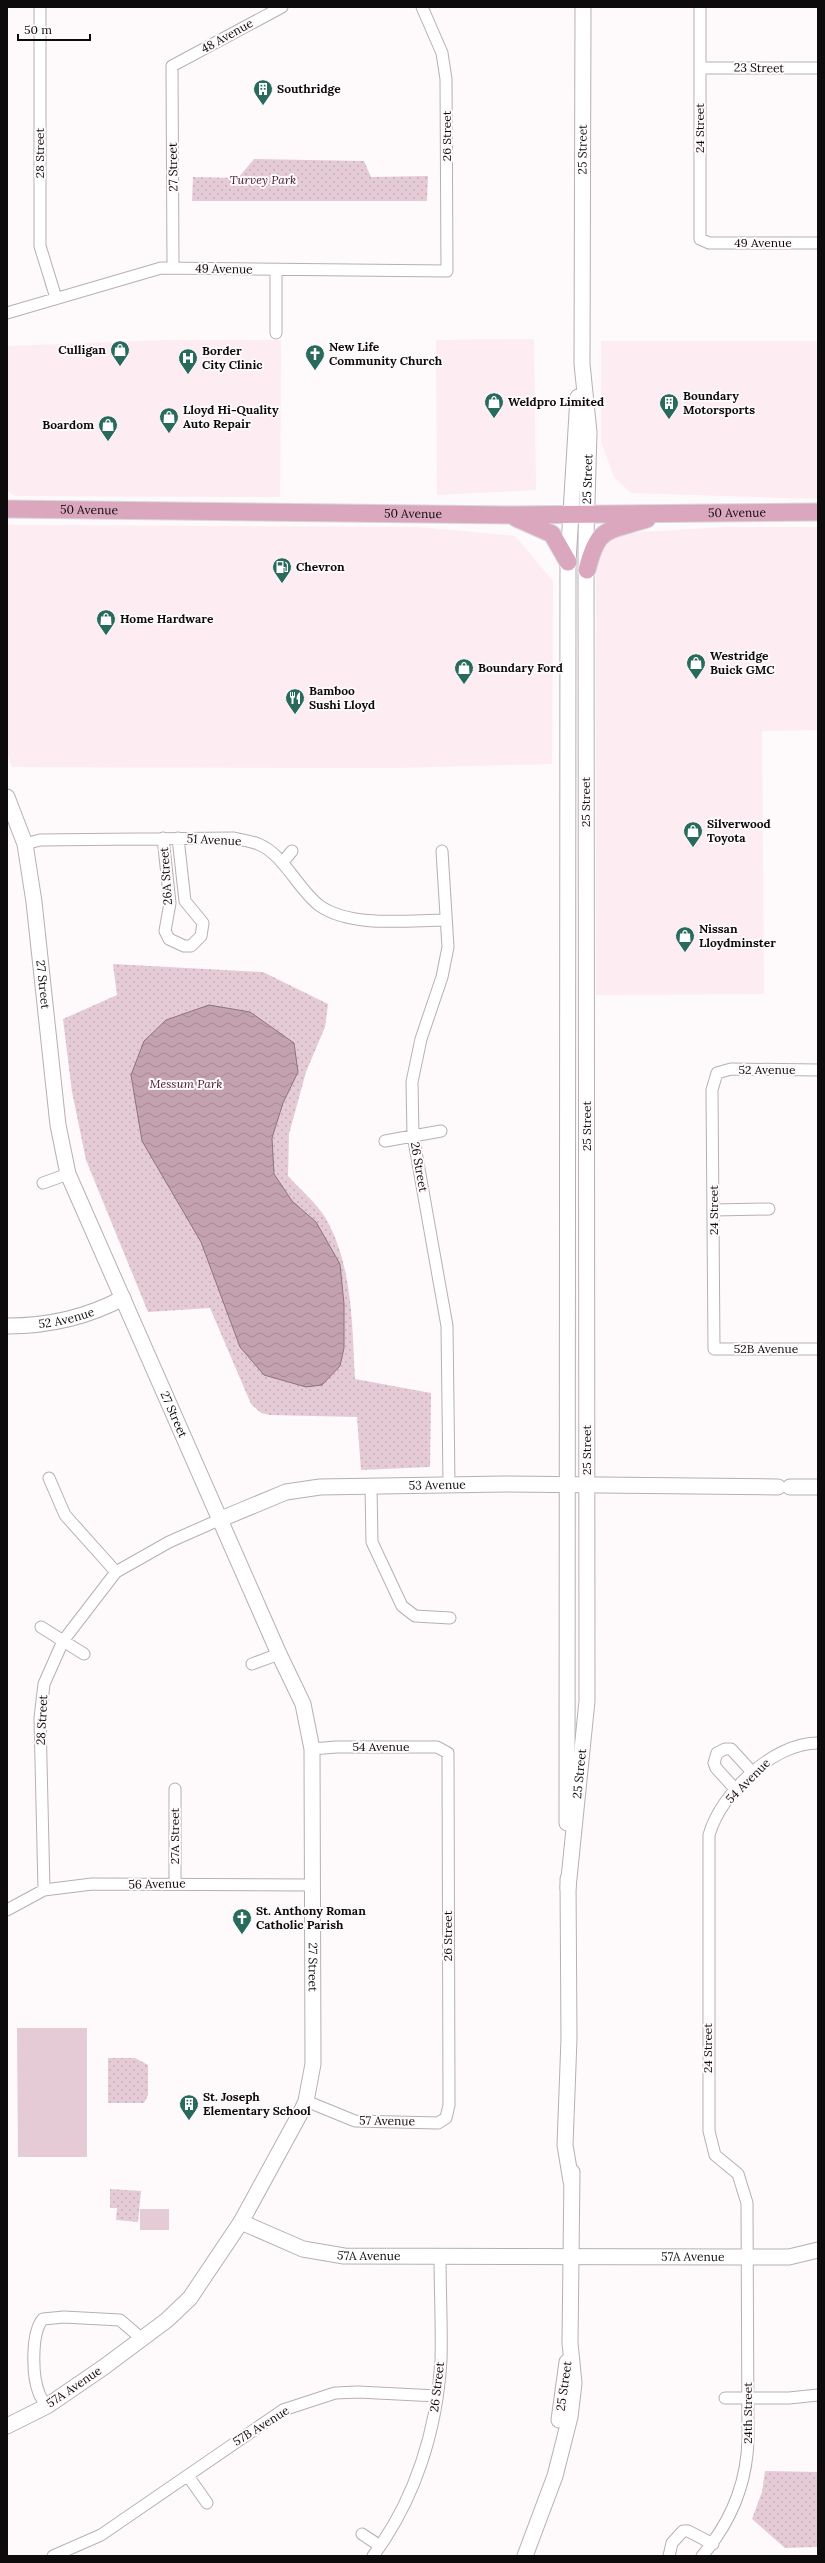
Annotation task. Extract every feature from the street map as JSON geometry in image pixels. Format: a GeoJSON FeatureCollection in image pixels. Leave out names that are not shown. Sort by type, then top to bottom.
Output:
{"type":"FeatureCollection","features":[{"type":"Feature","properties":{"kind":"main road","name":"25 Street"},"geometry":{"type":"LineString","coordinates":[[525,2556],[555,2476],[570,2417],[574,2383],[570,2344],[570,2181],[574,2156],[575,2117],[569,2039],[565,1730],[568,1485],[566,1006],[568,562],[569,514],[582,364],[584,7]]}},
{"type":"Feature","properties":{"kind":"main road","name":"25 Street"},"geometry":{"type":"LineString","coordinates":[[568,1888],[588,1701],[586,1484],[586,514],[589,432],[582,364]]}},
{"type":"Feature","properties":{"kind":"main road","name":"50 Avenue"},"geometry":{"type":"LineString","coordinates":[[7,509],[510,515],[818,512]]}},
{"type":"Feature","properties":{"kind":"main road"},"geometry":{"type":"LineString","coordinates":[[586,570],[592,548],[597,539],[605,532],[662,514]]}},
{"type":"Feature","properties":{"kind":"main road"},"geometry":{"type":"LineString","coordinates":[[510,515],[552,534],[568,562]]}},
{"type":"Feature","properties":{"kind":"main road","name":"27 Street"},"geometry":{"type":"LineString","coordinates":[[7,797],[25,844],[34,902],[58,1126],[68,1174],[279,1654],[303,1704],[312,1749],[313,2064],[306,2101],[241,2222]]}},
{"type":"Feature","properties":{"kind":"main road","name":"52 Avenue"},"geometry":{"type":"LineString","coordinates":[[7,1326],[65,1321],[90,1314],[123,1298]]}},
{"type":"Feature","properties":{"kind":"main road","name":"53 Avenue"},"geometry":{"type":"LineString","coordinates":[[221,1520],[286,1492],[320,1487],[586,1484],[818,1487]]}},
{"type":"Feature","properties":{"kind":"main road","name":"57A Avenue"},"geometry":{"type":"LineString","coordinates":[[7,2426],[47,2406],[167,2320],[190,2298],[241,2222],[304,2249],[326,2254],[440,2257],[747,2258],[789,2257],[818,2250]]}},
{"type":"Feature","properties":{"kind":"main road","name":"25 Street"},"geometry":{"type":"LineString","coordinates":[[518,2556],[535,2514],[550,2465],[570,2344]]}},
{"type":"Feature","properties":{"kind":"street","name":"28 Street"},"geometry":{"type":"LineString","coordinates":[[40,7],[40,246],[56,298]]}},
{"type":"Feature","properties":{"kind":"street","name":"48 Avenue"},"geometry":{"type":"LineString","coordinates":[[172,66],[263,11],[282,7]]}},
{"type":"Feature","properties":{"kind":"street","name":"26 Street"},"geometry":{"type":"LineString","coordinates":[[422,7],[442,53],[446,79],[447,271]]}},
{"type":"Feature","properties":{"kind":"street","name":"24 Street"},"geometry":{"type":"LineString","coordinates":[[700,7],[700,240],[709,243]]}},
{"type":"Feature","properties":{"kind":"street","name":"27 Street"},"geometry":{"type":"LineString","coordinates":[[172,66],[174,268]]}},
{"type":"Feature","properties":{"kind":"street","name":"23 Street"},"geometry":{"type":"LineString","coordinates":[[700,68],[818,68]]}},
{"type":"Feature","properties":{"kind":"street","name":"49 Avenue"},"geometry":{"type":"LineString","coordinates":[[709,243],[818,243]]}},
{"type":"Feature","properties":{"kind":"street","name":"49 Avenue"},"geometry":{"type":"LineString","coordinates":[[7,313],[160,268],[447,271]]}},
{"type":"Feature","properties":{"kind":"street"},"geometry":{"type":"LineString","coordinates":[[276,270],[276,333]]}},
{"type":"Feature","properties":{"kind":"street","name":"26A Street"},"geometry":{"type":"LineString","coordinates":[[163,838],[165,872],[170,903],[165,931],[169,939],[184,946],[191,946],[201,936],[203,923],[185,901],[180,869],[178,838]]}},
{"type":"Feature","properties":{"kind":"street","name":"51 Avenue"},"geometry":{"type":"LineString","coordinates":[[25,844],[37,840],[234,838],[259,844],[282,863],[297,882],[321,906],[346,916],[371,921],[446,920]]}},
{"type":"Feature","properties":{"kind":"street"},"geometry":{"type":"LineString","coordinates":[[282,863],[292,851]]}},
{"type":"Feature","properties":{"kind":"street","name":"26 Street"},"geometry":{"type":"LineString","coordinates":[[442,851],[448,947],[442,977],[421,1039],[412,1082],[413,1135],[447,1326],[449,1485]]}},
{"type":"Feature","properties":{"kind":"street"},"geometry":{"type":"LineString","coordinates":[[165,872],[180,869]]}},
{"type":"Feature","properties":{"kind":"street"},"geometry":{"type":"LineString","coordinates":[[170,903],[185,901]]}},
{"type":"Feature","properties":{"kind":"street","name":"52 Avenue"},"geometry":{"type":"LineString","coordinates":[[717,1073],[731,1069],[818,1070]]}},
{"type":"Feature","properties":{"kind":"street","name":"24 Street"},"geometry":{"type":"LineString","coordinates":[[714,1348],[712,1090],[717,1073]]}},
{"type":"Feature","properties":{"kind":"street"},"geometry":{"type":"LineString","coordinates":[[385,1141],[441,1130]]}},
{"type":"Feature","properties":{"kind":"street"},"geometry":{"type":"LineString","coordinates":[[43,1182],[68,1174]]}},
{"type":"Feature","properties":{"kind":"street"},"geometry":{"type":"LineString","coordinates":[[714,1210],[769,1209]]}},
{"type":"Feature","properties":{"kind":"street","name":"52B Avenue"},"geometry":{"type":"LineString","coordinates":[[714,1348],[818,1349]]}},
{"type":"Feature","properties":{"kind":"street"},"geometry":{"type":"LineString","coordinates":[[49,1478],[65,1515],[116,1572]]}},
{"type":"Feature","properties":{"kind":"street"},"geometry":{"type":"LineString","coordinates":[[371,1487],[372,1542],[402,1606],[415,1616],[450,1618]]}},
{"type":"Feature","properties":{"kind":"street","name":"53 Avenue"},"geometry":{"type":"LineString","coordinates":[[116,1572],[169,1542],[221,1520]]}},
{"type":"Feature","properties":{"kind":"street","name":"28 Street"},"geometry":{"type":"LineString","coordinates":[[44,1890],[40,1718],[44,1684],[63,1641],[116,1572]]}},
{"type":"Feature","properties":{"kind":"street"},"geometry":{"type":"LineString","coordinates":[[41,1626],[84,1654]]}},
{"type":"Feature","properties":{"kind":"street"},"geometry":{"type":"LineString","coordinates":[[252,1664],[279,1654]]}},
{"type":"Feature","properties":{"kind":"street","name":"54 Avenue"},"geometry":{"type":"LineString","coordinates":[[712,1826],[719,1811],[736,1790],[753,1773],[779,1752],[802,1744],[818,1743]]}},
{"type":"Feature","properties":{"kind":"street","name":"54 Avenue"},"geometry":{"type":"LineString","coordinates":[[312,1749],[336,1747],[437,1747],[448,1753]]}},
{"type":"Feature","properties":{"kind":"street"},"geometry":{"type":"LineString","coordinates":[[736,1790],[716,1768],[714,1763],[716,1753],[725,1749],[731,1749],[753,1773]]}},
{"type":"Feature","properties":{"kind":"street","name":"26 Street"},"geometry":{"type":"LineString","coordinates":[[446,2118],[448,2105],[448,1753]]}},
{"type":"Feature","properties":{"kind":"street","name":"27A Street"},"geometry":{"type":"LineString","coordinates":[[175,1789],[175,1883]]}},
{"type":"Feature","properties":{"kind":"street","name":"24 Street"},"geometry":{"type":"LineString","coordinates":[[712,1826],[707,1864],[709,2131],[715,2155],[738,2174],[744,2187],[747,2203],[747,2258]]}},
{"type":"Feature","properties":{"kind":"street","name":"56 Avenue"},"geometry":{"type":"LineString","coordinates":[[7,1910],[44,1890],[92,1884],[312,1884]]}},
{"type":"Feature","properties":{"kind":"street","name":"57 Avenue"},"geometry":{"type":"LineString","coordinates":[[306,2101],[355,2121],[438,2123],[446,2118]]}},
{"type":"Feature","properties":{"kind":"street","name":"26 Street"},"geometry":{"type":"LineString","coordinates":[[373,2556],[402,2512],[426,2445],[437,2396],[440,2360],[440,2257]]}},
{"type":"Feature","properties":{"kind":"street","name":"24th Street"},"geometry":{"type":"LineString","coordinates":[[702,2556],[713,2544],[727,2524],[742,2484],[748,2453],[747,2258]]}},
{"type":"Feature","properties":{"kind":"street"},"geometry":{"type":"LineString","coordinates":[[47,2406],[39,2394],[35,2380],[35,2334],[43,2319],[64,2317],[120,2320],[142,2339]]}},
{"type":"Feature","properties":{"kind":"street","name":"57B Avenue"},"geometry":{"type":"LineString","coordinates":[[53,2556],[101,2535],[283,2410],[335,2393],[358,2392],[437,2396]]}},
{"type":"Feature","properties":{"kind":"street"},"geometry":{"type":"LineString","coordinates":[[725,2398],[789,2398],[818,2395]]}},
{"type":"Feature","properties":{"kind":"street"},"geometry":{"type":"LineString","coordinates":[[188,2476],[207,2503]]}},
{"type":"Feature","properties":{"kind":"street"},"geometry":{"type":"LineString","coordinates":[[669,2556],[672,2543],[683,2531],[688,2531],[713,2544]]}},
{"type":"Feature","properties":{"kind":"street"},"geometry":{"type":"LineString","coordinates":[[362,2534],[380,2546]]}},
{"type":"Feature","properties":{"kind":"shaded area"},"geometry":{"type":"Polygon","coordinates":[[[534,339],[536,490],[437,495],[436,340],[534,339]]]}},
{"type":"Feature","properties":{"kind":"shaded area"},"geometry":{"type":"Polygon","coordinates":[[[169,340],[281,340],[280,497],[15,496],[7,491],[7,346],[169,340]]]}},
{"type":"Feature","properties":{"kind":"shaded area"},"geometry":{"type":"Polygon","coordinates":[[[601,341],[818,341],[818,499],[631,493],[614,477],[601,442],[601,341]]]}},
{"type":"Feature","properties":{"kind":"shaded area"},"geometry":{"type":"Polygon","coordinates":[[[7,525],[418,527],[515,536],[553,581],[552,764],[393,768],[12,767],[7,753],[7,525]]]}},
{"type":"Feature","properties":{"kind":"shaded area"},"geometry":{"type":"Polygon","coordinates":[[[726,527],[818,527],[818,730],[762,731],[764,994],[596,995],[596,559],[604,542],[626,533],[726,527]]]}},
{"type":"Feature","properties":{"kind":"green space","name":"Turvey Park"},"geometry":{"type":"Polygon","coordinates":[[[254,159],[364,161],[371,177],[428,176],[427,201],[192,201],[193,177],[238,178],[254,159]]]}},
{"type":"Feature","properties":{"kind":"green space","name":"Messum Park"},"geometry":{"type":"Polygon","coordinates":[[[113,964],[263,972],[328,1004],[325,1027],[306,1072],[289,1134],[288,1176],[313,1201],[325,1217],[341,1255],[346,1275],[352,1317],[355,1379],[431,1393],[430,1467],[361,1470],[357,1417],[270,1415],[261,1413],[251,1404],[210,1308],[148,1312],[86,1160],[72,1092],[63,1019],[117,995],[113,964]]]}},
{"type":"Feature","properties":{"kind":"green space"},"geometry":{"type":"Polygon","coordinates":[[[17,2028],[87,2028],[87,2157],[18,2157],[17,2028]]]}},
{"type":"Feature","properties":{"kind":"green space"},"geometry":{"type":"Polygon","coordinates":[[[108,2058],[135,2058],[148,2065],[148,2095],[144,2103],[108,2103],[108,2058]]]}},
{"type":"Feature","properties":{"kind":"green space"},"geometry":{"type":"Polygon","coordinates":[[[110,2189],[141,2191],[138,2222],[116,2220],[117,2208],[110,2208],[110,2189]]]}},
{"type":"Feature","properties":{"kind":"green space"},"geometry":{"type":"Polygon","coordinates":[[[140,2209],[169,2209],[169,2230],[140,2230],[140,2209]]]}},
{"type":"Feature","properties":{"kind":"green space"},"geometry":{"type":"Polygon","coordinates":[[[765,2471],[818,2472],[818,2547],[785,2548],[752,2519],[762,2492],[765,2471]]]}},
{"type":"Feature","properties":{"kind":"water"},"geometry":{"type":"Polygon","coordinates":[[[209,1005],[250,1012],[294,1043],[298,1072],[283,1103],[272,1138],[274,1174],[292,1201],[316,1222],[340,1264],[344,1304],[344,1348],[340,1366],[322,1385],[306,1387],[264,1375],[240,1347],[201,1242],[142,1141],[131,1075],[144,1041],[166,1020],[209,1005]]]}},
{"type":"Feature","properties":{"kind":"place","name":"Southridge"},"geometry":{"type":"Point","coordinates":[263,106]}},
{"type":"Feature","properties":{"kind":"place","name":"Culligan"},"geometry":{"type":"Point","coordinates":[120,367]}},
{"type":"Feature","properties":{"kind":"place","name":"New Life Community Church"},"geometry":{"type":"Point","coordinates":[315,371]}},
{"type":"Feature","properties":{"kind":"place","name":"Border City Clinic"},"geometry":{"type":"Point","coordinates":[188,375]}},
{"type":"Feature","properties":{"kind":"place","name":"Weldpro Limited"},"geometry":{"type":"Point","coordinates":[494,419]}},
{"type":"Feature","properties":{"kind":"place","name":"Boundary Motorsports"},"geometry":{"type":"Point","coordinates":[669,420]}},
{"type":"Feature","properties":{"kind":"place","name":"Lloyd Hi-Quality Auto Repair"},"geometry":{"type":"Point","coordinates":[169,434]}},
{"type":"Feature","properties":{"kind":"place","name":"Boardom"},"geometry":{"type":"Point","coordinates":[108,442]}},
{"type":"Feature","properties":{"kind":"place","name":"Chevron"},"geometry":{"type":"Point","coordinates":[282,584]}},
{"type":"Feature","properties":{"kind":"place","name":"Home Hardware"},"geometry":{"type":"Point","coordinates":[106,636]}},
{"type":"Feature","properties":{"kind":"place","name":"Westridge Buick GMC"},"geometry":{"type":"Point","coordinates":[696,680]}},
{"type":"Feature","properties":{"kind":"place","name":"Boundary Ford"},"geometry":{"type":"Point","coordinates":[464,685]}},
{"type":"Feature","properties":{"kind":"place","name":"Bamboo Sushi Lloyd"},"geometry":{"type":"Point","coordinates":[295,715]}},
{"type":"Feature","properties":{"kind":"place","name":"Silverwood Toyota"},"geometry":{"type":"Point","coordinates":[693,848]}},
{"type":"Feature","properties":{"kind":"place","name":"Nissan Lloydminster"},"geometry":{"type":"Point","coordinates":[685,953]}},
{"type":"Feature","properties":{"kind":"place","name":"St. Anthony Roman Catholic Parish"},"geometry":{"type":"Point","coordinates":[242,1935]}},
{"type":"Feature","properties":{"kind":"place","name":"St. Joseph Elementary School"},"geometry":{"type":"Point","coordinates":[189,2121]}}]}
